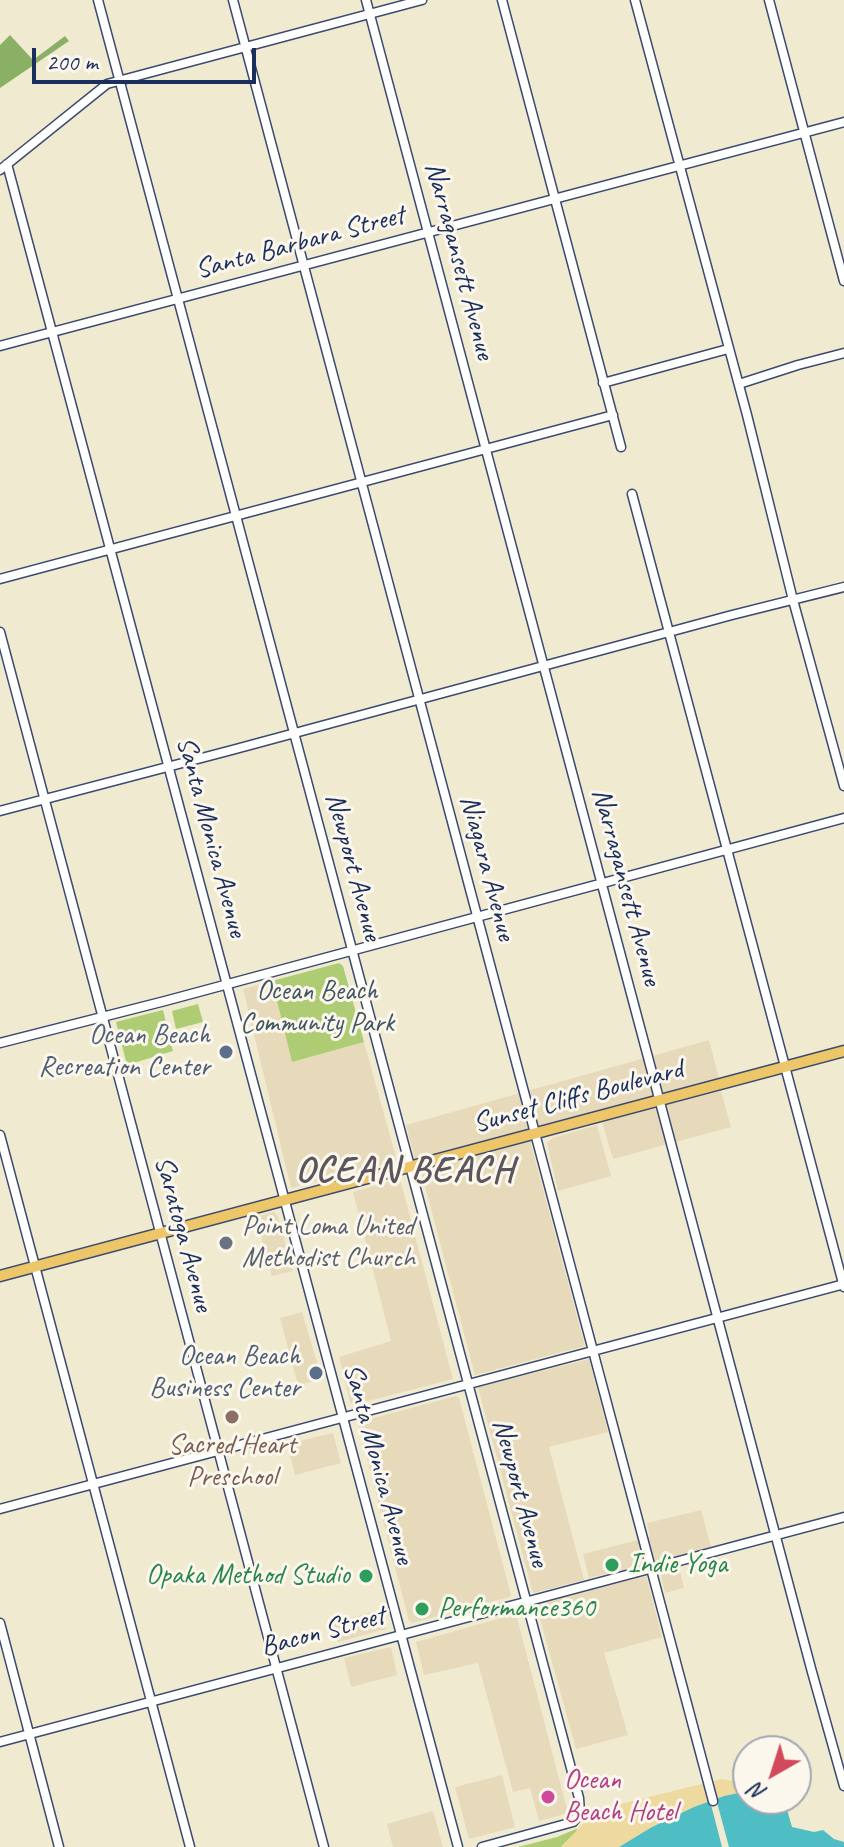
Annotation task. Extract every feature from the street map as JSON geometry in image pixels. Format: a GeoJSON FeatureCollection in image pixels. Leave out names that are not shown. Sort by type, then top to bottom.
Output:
{"type":"FeatureCollection","features":[{"type":"Feature","properties":{"kind":"main road","name":"Sunset Cliffs Boulevard"},"geometry":{"type":"LineString","coordinates":[[0,1276],[844,1051]]}},
{"type":"Feature","properties":{"kind":"street","name":"Newport Avenue"},"geometry":{"type":"LineString","coordinates":[[98,0],[578,1792],[580,1813],[573,1822],[482,1847]]}},
{"type":"Feature","properties":{"kind":"street","name":"Niagara Avenue"},"geometry":{"type":"LineString","coordinates":[[233,0],[713,1801]]}},
{"type":"Feature","properties":{"kind":"street","name":"Narragansett Avenue"},"geometry":{"type":"LineString","coordinates":[[366,0],[844,1786]]}},
{"type":"Feature","properties":{"kind":"street"},"geometry":{"type":"LineString","coordinates":[[4,167],[107,84],[422,0]]}},
{"type":"Feature","properties":{"kind":"street"},"geometry":{"type":"LineString","coordinates":[[502,0],[621,447]]}},
{"type":"Feature","properties":{"kind":"street"},"geometry":{"type":"LineString","coordinates":[[635,0],[844,786]]}},
{"type":"Feature","properties":{"kind":"street"},"geometry":{"type":"LineString","coordinates":[[769,0],[844,281]]}},
{"type":"Feature","properties":{"kind":"street","name":"Santa Barbara Street"},"geometry":{"type":"LineString","coordinates":[[0,346],[844,122]]}},
{"type":"Feature","properties":{"kind":"street","name":"Santa Monica Avenue"},"geometry":{"type":"LineString","coordinates":[[4,167],[53,331],[458,1847]]}},
{"type":"Feature","properties":{"kind":"street"},"geometry":{"type":"LineString","coordinates":[[603,383],[728,349]]}},
{"type":"Feature","properties":{"kind":"street"},"geometry":{"type":"LineString","coordinates":[[739,384],[844,353]]}},
{"type":"Feature","properties":{"kind":"street"},"geometry":{"type":"LineString","coordinates":[[0,579],[613,415]]}},
{"type":"Feature","properties":{"kind":"street"},"geometry":{"type":"LineString","coordinates":[[0,1509],[844,1286],[632,494]]}},
{"type":"Feature","properties":{"kind":"street"},"geometry":{"type":"LineString","coordinates":[[0,811],[844,587]]}},
{"type":"Feature","properties":{"kind":"street","name":"Saratoga Avenue"},"geometry":{"type":"LineString","coordinates":[[0,632],[324,1847]]}},
{"type":"Feature","properties":{"kind":"street"},"geometry":{"type":"LineString","coordinates":[[0,1043],[844,818]]}},
{"type":"Feature","properties":{"kind":"street"},"geometry":{"type":"LineString","coordinates":[[0,1135],[190,1847]]}},
{"type":"Feature","properties":{"kind":"street","name":"Bacon Street"},"geometry":{"type":"LineString","coordinates":[[0,1742],[844,1517]]}},
{"type":"Feature","properties":{"kind":"street"},"geometry":{"type":"LineString","coordinates":[[0,1623],[59,1847]]}},
{"type":"Feature","properties":{"kind":"street"},"geometry":{"type":"LineString","coordinates":[[831,1744],[844,1741]]}},
{"type":"Feature","properties":{"kind":"shaded area"},"geometry":{"type":"Polygon","coordinates":[[[272,981],[292,1062],[364,1042],[397,1161],[291,1188],[243,989],[272,981]]]}},
{"type":"Feature","properties":{"kind":"shaded area"},"geometry":{"type":"Polygon","coordinates":[[[709,1040],[719,1078],[415,1160],[406,1125],[709,1040]]]}},
{"type":"Feature","properties":{"kind":"shaded area"},"geometry":{"type":"Polygon","coordinates":[[[721,1091],[731,1127],[613,1159],[602,1122],[721,1091]]]}},
{"type":"Feature","properties":{"kind":"shaded area"},"geometry":{"type":"Polygon","coordinates":[[[597,1125],[611,1176],[558,1191],[547,1143],[553,1138],[597,1125]]]}},
{"type":"Feature","properties":{"kind":"shaded area"},"geometry":{"type":"Polygon","coordinates":[[[530,1141],[585,1346],[475,1375],[421,1171],[530,1141]]]}},
{"type":"Feature","properties":{"kind":"shaded area"},"geometry":{"type":"Polygon","coordinates":[[[400,1179],[453,1379],[353,1405],[339,1357],[391,1341],[353,1192],[400,1179]]]}},
{"type":"Feature","properties":{"kind":"shaded area"},"geometry":{"type":"Polygon","coordinates":[[[274,1212],[293,1271],[272,1276],[260,1232],[256,1233],[252,1218],[274,1212]]]}},
{"type":"Feature","properties":{"kind":"shaded area"},"geometry":{"type":"Polygon","coordinates":[[[302,1312],[322,1379],[298,1385],[280,1318],[302,1312]]]}},
{"type":"Feature","properties":{"kind":"shaded area"},"geometry":{"type":"Polygon","coordinates":[[[589,1359],[608,1432],[549,1447],[584,1580],[533,1593],[478,1387],[589,1359]]]}},
{"type":"Feature","properties":{"kind":"shaded area"},"geometry":{"type":"Polygon","coordinates":[[[456,1396],[511,1595],[412,1623],[358,1424],[456,1396]]]}},
{"type":"Feature","properties":{"kind":"shaded area"},"geometry":{"type":"Polygon","coordinates":[[[333,1433],[341,1463],[295,1475],[287,1444],[333,1433]]]}},
{"type":"Feature","properties":{"kind":"shaded area"},"geometry":{"type":"Polygon","coordinates":[[[701,1510],[711,1547],[589,1578],[583,1554],[650,1537],[647,1523],[701,1510]]]}},
{"type":"Feature","properties":{"kind":"shaded area"},"geometry":{"type":"Polygon","coordinates":[[[679,1566],[684,1588],[665,1593],[660,1571],[679,1566]]]}},
{"type":"Feature","properties":{"kind":"shaded area"},"geometry":{"type":"Polygon","coordinates":[[[646,1575],[662,1637],[604,1653],[628,1735],[576,1749],[536,1604],[646,1575]]]}},
{"type":"Feature","properties":{"kind":"shaded area"},"geometry":{"type":"Polygon","coordinates":[[[382,1609],[386,1629],[338,1642],[333,1623],[382,1609]]]}},
{"type":"Feature","properties":{"kind":"shaded area"},"geometry":{"type":"Polygon","coordinates":[[[516,1614],[568,1813],[539,1821],[530,1788],[513,1792],[478,1663],[424,1675],[416,1642],[516,1614]]]}},
{"type":"Feature","properties":{"kind":"shaded area"},"geometry":{"type":"Polygon","coordinates":[[[391,1647],[397,1675],[351,1687],[344,1658],[391,1647]]]}},
{"type":"Feature","properties":{"kind":"shaded area"},"geometry":{"type":"Polygon","coordinates":[[[502,1775],[515,1827],[469,1839],[455,1787],[502,1775]]]}},
{"type":"Feature","properties":{"kind":"shaded area"},"geometry":{"type":"Polygon","coordinates":[[[433,1811],[443,1847],[393,1847],[387,1824],[433,1811]]]}},
{"type":"Feature","properties":{"kind":"green space"},"geometry":{"type":"Polygon","coordinates":[[[10,35],[33,60],[65,36],[69,41],[0,88],[0,45],[10,35]]]}},
{"type":"Feature","properties":{"kind":"green space","name":"Ocean Beach Community Park"},"geometry":{"type":"Polygon","coordinates":[[[339,963],[343,966],[364,1042],[292,1062],[272,981],[339,963]]]}},
{"type":"Feature","properties":{"kind":"green space"},"geometry":{"type":"Polygon","coordinates":[[[198,1004],[203,1022],[176,1029],[172,1011],[198,1004]]]}},
{"type":"Feature","properties":{"kind":"green space"},"geometry":{"type":"Polygon","coordinates":[[[163,1010],[173,1051],[127,1065],[116,1022],[163,1010]]]}},
{"type":"Feature","properties":{"kind":"green space"},"geometry":{"type":"Polygon","coordinates":[[[576,1829],[561,1847],[518,1847],[557,1837],[576,1829]]]}},
{"type":"Feature","properties":{"kind":"sand"},"geometry":{"type":"Polygon","coordinates":[[[722,1779],[732,1781],[732,1794],[694,1807],[619,1847],[561,1847],[596,1810],[722,1779]]]}},
{"type":"Feature","properties":{"kind":"water"},"geometry":{"type":"Polygon","coordinates":[[[732,1794],[732,1815],[789,1815],[792,1827],[814,1832],[823,1830],[844,1842],[844,1847],[619,1847],[652,1827],[732,1794]]]}},
{"type":"Feature","properties":{"kind":"pier"},"geometry":{"type":"Polygon","coordinates":[[[715,1795],[729,1847],[722,1847],[709,1797],[715,1795]]]}},
{"type":"Feature","properties":{"kind":"place","name":"Ocean Beach Recreation Center"},"geometry":{"type":"Point","coordinates":[226,1052]}},
{"type":"Feature","properties":{"kind":"place","name":"Point Loma United Methodist Church"},"geometry":{"type":"Point","coordinates":[226,1243]}},
{"type":"Feature","properties":{"kind":"place","name":"Ocean Beach Business Center"},"geometry":{"type":"Point","coordinates":[316,1373]}},
{"type":"Feature","properties":{"kind":"place","name":"Sacred Heart Preschool"},"geometry":{"type":"Point","coordinates":[232,1417]}},
{"type":"Feature","properties":{"kind":"place","name":"Indie Yoga"},"geometry":{"type":"Point","coordinates":[612,1565]}},
{"type":"Feature","properties":{"kind":"place","name":"Opaka Method Studio"},"geometry":{"type":"Point","coordinates":[366,1576]}},
{"type":"Feature","properties":{"kind":"place","name":"Performance360"},"geometry":{"type":"Point","coordinates":[422,1609]}},
{"type":"Feature","properties":{"kind":"place","name":"Ocean Beach Hotel"},"geometry":{"type":"Point","coordinates":[548,1797]}},
{"type":"Feature","properties":{"kind":"district","name":"OCEAN BEACH"},"geometry":{"type":"Point","coordinates":[405,1172]}}]}
